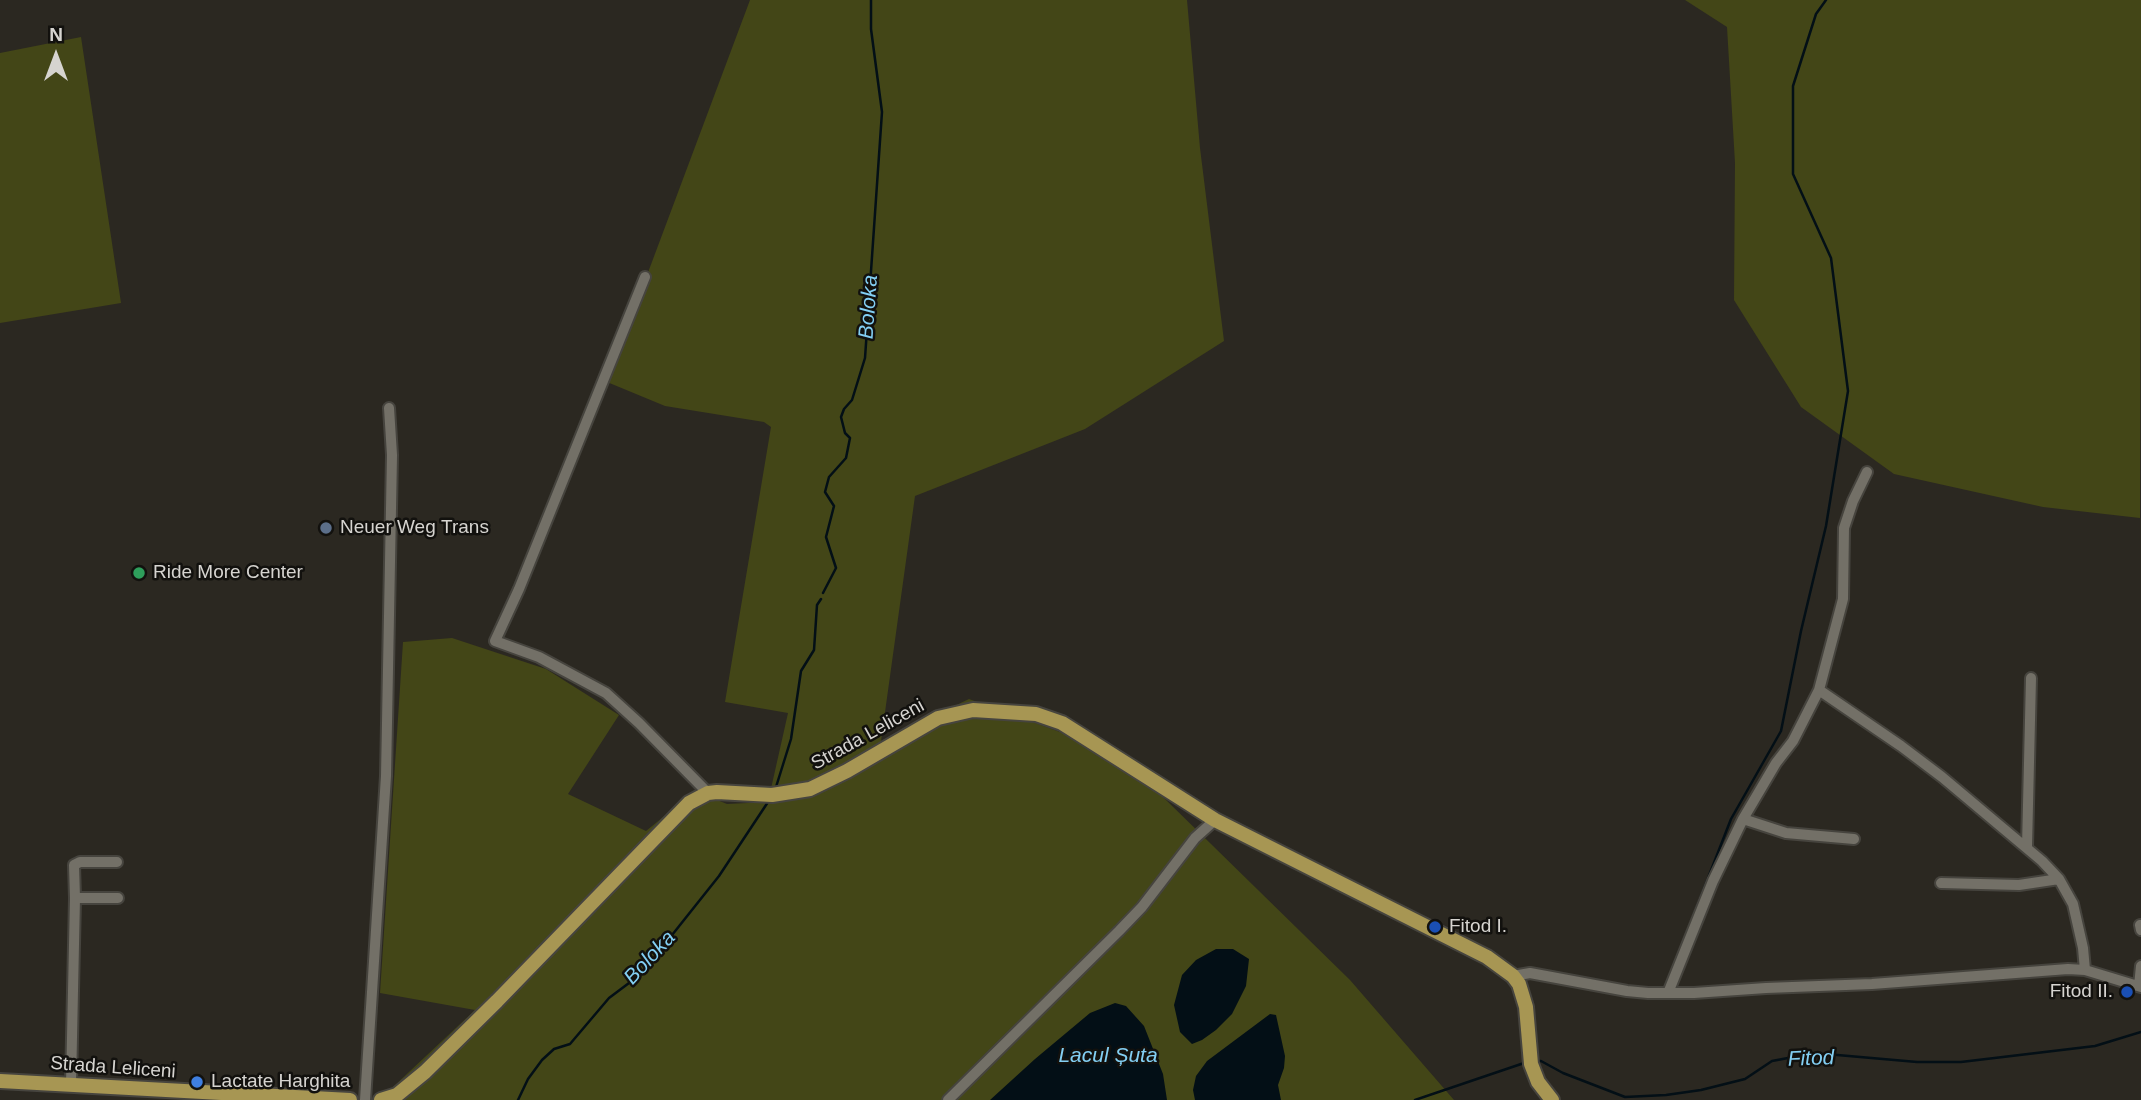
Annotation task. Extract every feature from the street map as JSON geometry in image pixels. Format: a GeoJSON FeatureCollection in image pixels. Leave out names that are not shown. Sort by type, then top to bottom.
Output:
{"type":"FeatureCollection","features":[{"type":"Feature","properties":{"kind":"main road","name":"Strada Leliceni"},"geometry":{"type":"LineString","coordinates":[[708,793],[772,795],[810,789],[946,715],[973,710],[1036,714],[1062,723],[1215,820],[1488,957],[1513,976]]}},
{"type":"Feature","properties":{"kind":"main road"},"geometry":{"type":"LineString","coordinates":[[386,1100],[397,1095],[425,1072],[497,1001],[676,813],[697,797],[708,793]]}},
{"type":"Feature","properties":{"kind":"main road"},"geometry":{"type":"LineString","coordinates":[[1513,976],[1522,990],[1526,1007],[1531,1061],[1538,1082],[1552,1100]]}},
{"type":"Feature","properties":{"kind":"main road","name":"Strada Leliceni"},"geometry":{"type":"LineString","coordinates":[[0,1081],[350,1100]]}},
{"type":"Feature","properties":{"kind":"street"},"geometry":{"type":"LineString","coordinates":[[645,277],[495,640],[539,657],[606,693],[708,793]]}},
{"type":"Feature","properties":{"kind":"street"},"geometry":{"type":"LineString","coordinates":[[365,1100],[386,776],[392,455],[389,408]]}},
{"type":"Feature","properties":{"kind":"street"},"geometry":{"type":"LineString","coordinates":[[1668,993],[1713,881],[1743,819],[1776,763],[1793,741],[1819,690],[1843,598],[1844,528],[1867,472]]}},
{"type":"Feature","properties":{"kind":"street"},"geometry":{"type":"LineString","coordinates":[[2027,847],[2031,678]]}},
{"type":"Feature","properties":{"kind":"street"},"geometry":{"type":"LineString","coordinates":[[1819,690],[1901,746],[2027,847],[2059,879],[2073,904],[2085,970]]}},
{"type":"Feature","properties":{"kind":"street"},"geometry":{"type":"LineString","coordinates":[[1743,819],[1786,833],[1854,839]]}},
{"type":"Feature","properties":{"kind":"street"},"geometry":{"type":"LineString","coordinates":[[948,1100],[1142,907],[1195,838],[1215,820]]}},
{"type":"Feature","properties":{"kind":"street"},"geometry":{"type":"LineString","coordinates":[[71,1084],[74,864],[117,862]]}},
{"type":"Feature","properties":{"kind":"street"},"geometry":{"type":"LineString","coordinates":[[1941,883],[2019,885],[2059,879]]}},
{"type":"Feature","properties":{"kind":"street"},"geometry":{"type":"LineString","coordinates":[[75,898],[118,898]]}},
{"type":"Feature","properties":{"kind":"street"},"geometry":{"type":"LineString","coordinates":[[2140,925],[2141,930]]}},
{"type":"Feature","properties":{"kind":"street"},"geometry":{"type":"LineString","coordinates":[[1513,976],[1530,973],[1627,991],[1668,993],[1872,984],[2049,969],[2085,970],[2140,987],[2141,966]]}},
{"type":"Feature","properties":{"kind":"green space"},"geometry":{"type":"Polygon","coordinates":[[[750,0],[1187,0],[1200,148],[1224,341],[1085,429],[915,496],[881,741],[969,699],[1118,753],[1350,980],[1454,1100],[396,1100],[393,1087],[475,1010],[380,993],[403,642],[452,638],[546,669],[619,715],[568,794],[646,831],[695,791],[727,804],[768,802],[788,713],[725,702],[771,427],[764,422],[665,406],[607,382],[750,0]]]}},
{"type":"Feature","properties":{"kind":"green space"},"geometry":{"type":"Polygon","coordinates":[[[1685,0],[2141,0],[2140,518],[2043,507],[1894,474],[1801,407],[1734,300],[1735,163],[1727,27],[1685,0]]]}},
{"type":"Feature","properties":{"kind":"green space"},"geometry":{"type":"Polygon","coordinates":[[[81,37],[121,303],[0,323],[0,53],[81,37]]]}},
{"type":"Feature","properties":{"kind":"water"},"geometry":{"type":"Polygon","coordinates":[[[1216,949],[1233,949],[1249,959],[1246,986],[1232,1014],[1216,1030],[1192,1044],[1180,1032],[1174,1005],[1182,975],[1196,960],[1216,949]]]}},
{"type":"Feature","properties":{"kind":"water","name":"Lacul Șuta"},"geometry":{"type":"Polygon","coordinates":[[[1115,1003],[1126,1006],[1144,1026],[1163,1074],[1167,1100],[990,1100],[1090,1013],[1115,1003]]]}},
{"type":"Feature","properties":{"kind":"water"},"geometry":{"type":"Polygon","coordinates":[[[1270,1014],[1276,1015],[1285,1056],[1278,1085],[1281,1100],[1195,1100],[1193,1090],[1196,1076],[1207,1061],[1270,1014]]]}},
{"type":"Feature","properties":{"kind":"waterway","name":"Boloka"},"geometry":{"type":"LineString","coordinates":[[823,593],[836,568],[826,537],[834,506],[825,492],[829,477],[846,458],[850,438],[845,433],[841,417],[852,400],[865,358],[882,112],[871,29],[871,0]]}},
{"type":"Feature","properties":{"kind":"waterway"},"geometry":{"type":"LineString","coordinates":[[1687,932],[1731,819],[1781,731],[1826,526],[1848,391],[1831,258],[1793,174],[1793,86],[1816,14],[1826,0]]}},
{"type":"Feature","properties":{"kind":"waterway","name":"Boloka"},"geometry":{"type":"LineString","coordinates":[[776,787],[791,739],[801,671],[814,650],[817,605],[821,599]]}},
{"type":"Feature","properties":{"kind":"waterway","name":"Boloka"},"geometry":{"type":"LineString","coordinates":[[518,1100],[528,1079],[542,1060],[554,1049],[570,1044],[609,998],[641,974],[719,876],[768,802]]}},
{"type":"Feature","properties":{"kind":"waterway","name":"Fitod"},"geometry":{"type":"LineString","coordinates":[[1537,1061],[1625,1097],[1701,1090],[1745,1079],[1772,1061],[1804,1055],[1961,1062],[2095,1046],[2141,1032]]}},
{"type":"Feature","properties":{"kind":"waterway","name":"Fitod"},"geometry":{"type":"LineString","coordinates":[[1415,1100],[1527,1062]]}},
{"type":"Feature","properties":{"kind":"place","name":"Neuer Weg Trans"},"geometry":{"type":"Point","coordinates":[326,528]}},
{"type":"Feature","properties":{"kind":"place","name":"Ride More Center"},"geometry":{"type":"Point","coordinates":[139,573]}},
{"type":"Feature","properties":{"kind":"place","name":"Fitod I."},"geometry":{"type":"Point","coordinates":[1435,927]}},
{"type":"Feature","properties":{"kind":"place","name":"Fitod II."},"geometry":{"type":"Point","coordinates":[2127,992]}},
{"type":"Feature","properties":{"kind":"place","name":"Lactate Harghita"},"geometry":{"type":"Point","coordinates":[197,1082]}}]}
